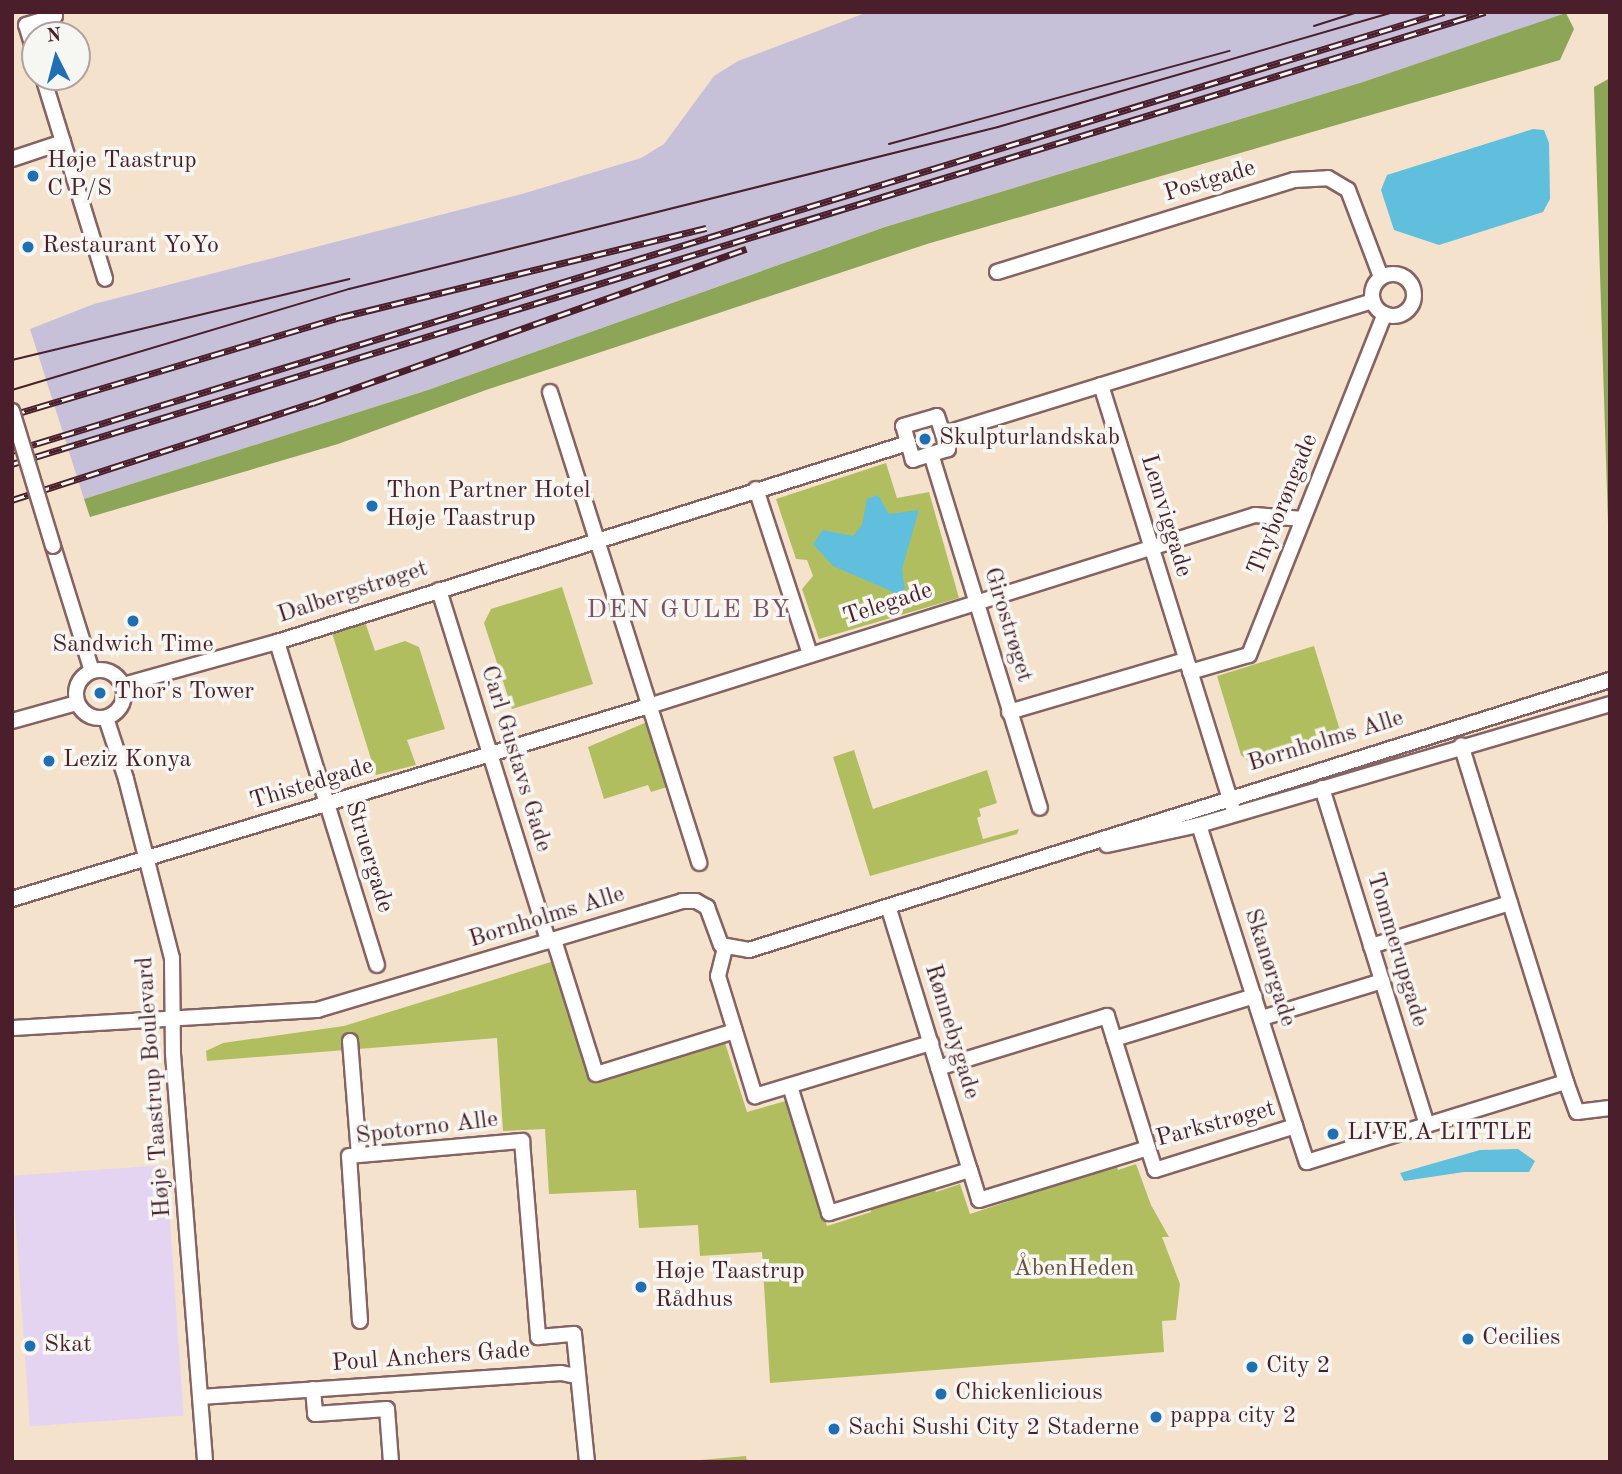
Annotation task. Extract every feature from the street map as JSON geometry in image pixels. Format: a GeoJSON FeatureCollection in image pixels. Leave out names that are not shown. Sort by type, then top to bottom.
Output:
{"type":"FeatureCollection","features":[{"type":"Feature","properties":{"kind":"street"},"geometry":{"type":"LineString","coordinates":[[39,21],[55,16],[53,12]]}},
{"type":"Feature","properties":{"kind":"street"},"geometry":{"type":"LineString","coordinates":[[47,91],[105,279]]}},
{"type":"Feature","properties":{"kind":"street"},"geometry":{"type":"LineString","coordinates":[[12,159],[63,142]]}},
{"type":"Feature","properties":{"kind":"street","name":"Postgade"},"geometry":{"type":"LineString","coordinates":[[996,272],[1294,180],[1328,178],[1348,190],[1381,277]]}},
{"type":"Feature","properties":{"kind":"street"},"geometry":{"type":"LineString","coordinates":[[1400,274],[1415,291],[1407,312],[1385,314],[1373,301],[1373,288],[1381,277],[1400,274]]}},
{"type":"Feature","properties":{"kind":"street"},"geometry":{"type":"LineString","coordinates":[[943,434],[1373,301]]}},
{"type":"Feature","properties":{"kind":"street","name":"Thyborøngade"},"geometry":{"type":"LineString","coordinates":[[1188,666],[1248,655],[1385,314]]}},
{"type":"Feature","properties":{"kind":"street","name":"Lemviggade"},"geometry":{"type":"LineString","coordinates":[[1101,385],[1235,814]]}},
{"type":"Feature","properties":{"kind":"street"},"geometry":{"type":"LineString","coordinates":[[550,392],[699,863]]}},
{"type":"Feature","properties":{"kind":"street"},"geometry":{"type":"LineString","coordinates":[[12,411],[92,671]]}},
{"type":"Feature","properties":{"kind":"street"},"geometry":{"type":"LineString","coordinates":[[937,416],[943,434],[948,449],[913,460],[903,426],[937,416]]}},
{"type":"Feature","properties":{"kind":"street","name":"Dalbergstrøget"},"geometry":{"type":"LineString","coordinates":[[123,685],[277,642],[596,539],[908,443]]}},
{"type":"Feature","properties":{"kind":"street","name":"Girostrøget"},"geometry":{"type":"LineString","coordinates":[[931,454],[1040,808]]}},
{"type":"Feature","properties":{"kind":"street"},"geometry":{"type":"LineString","coordinates":[[756,489],[810,654]]}},
{"type":"Feature","properties":{"kind":"street","name":"Telegade"},"geometry":{"type":"LineString","coordinates":[[490,755],[1255,515],[1303,519]]}},
{"type":"Feature","properties":{"kind":"street","name":"Carl Gustavs Gade"},"geometry":{"type":"LineString","coordinates":[[439,590],[551,941]]}},
{"type":"Feature","properties":{"kind":"street","name":"Struergade"},"geometry":{"type":"LineString","coordinates":[[277,642],[377,965]]}},
{"type":"Feature","properties":{"kind":"street"},"geometry":{"type":"LineString","coordinates":[[1009,712],[1188,666]]}},
{"type":"Feature","properties":{"kind":"street"},"geometry":{"type":"LineString","coordinates":[[92,671],[107,671],[123,685],[123,702],[106,718],[88,716],[77,702],[76,687],[92,671]]}},
{"type":"Feature","properties":{"kind":"street","name":"Bornholms Alle"},"geometry":{"type":"LineString","coordinates":[[12,1028],[174,1021],[317,1010],[691,900],[707,907],[718,940],[725,948],[749,950],[889,909],[1058,856],[1229,797],[1610,680]]}},
{"type":"Feature","properties":{"kind":"street"},"geometry":{"type":"LineString","coordinates":[[12,721],[77,702]]}},
{"type":"Feature","properties":{"kind":"street","name":"Bornholms Alle"},"geometry":{"type":"LineString","coordinates":[[1058,856],[1199,825],[1461,745],[1610,704]]}},
{"type":"Feature","properties":{"kind":"street","name":"Høje Taastrup Boulevard"},"geometry":{"type":"LineString","coordinates":[[106,718],[147,857],[172,958],[174,1021],[205,1462]]}},
{"type":"Feature","properties":{"kind":"street"},"geometry":{"type":"LineString","coordinates":[[1461,745],[1577,1112],[1610,1108]]}},
{"type":"Feature","properties":{"kind":"street","name":"Thistedgade"},"geometry":{"type":"LineString","coordinates":[[12,899],[490,755]]}},
{"type":"Feature","properties":{"kind":"street","name":"Tommerupgade"},"geometry":{"type":"LineString","coordinates":[[1322,788],[1427,1125]]}},
{"type":"Feature","properties":{"kind":"street","name":"Skanørgade"},"geometry":{"type":"LineString","coordinates":[[1199,825],[1296,1126]]}},
{"type":"Feature","properties":{"kind":"street"},"geometry":{"type":"LineString","coordinates":[[1371,946],[1510,903]]}},
{"type":"Feature","properties":{"kind":"street","name":"Rønnebygade"},"geometry":{"type":"LineString","coordinates":[[889,909],[970,1170]]}},
{"type":"Feature","properties":{"kind":"street"},"geometry":{"type":"LineString","coordinates":[[551,941],[596,1074],[735,1031]]}},
{"type":"Feature","properties":{"kind":"street"},"geometry":{"type":"LineString","coordinates":[[725,948],[718,976],[755,1096],[931,1042]]}},
{"type":"Feature","properties":{"kind":"street"},"geometry":{"type":"LineString","coordinates":[[1262,1018],[1382,981]]}},
{"type":"Feature","properties":{"kind":"street"},"geometry":{"type":"LineString","coordinates":[[1114,1040],[1255,996]]}},
{"type":"Feature","properties":{"kind":"street"},"geometry":{"type":"LineString","coordinates":[[939,1068],[1107,1016],[1148,1148]]}},
{"type":"Feature","properties":{"kind":"street"},"geometry":{"type":"LineString","coordinates":[[350,1041],[359,1155]]}},
{"type":"Feature","properties":{"kind":"street","name":"Parkstrøget"},"geometry":{"type":"LineString","coordinates":[[970,1170],[979,1200],[1148,1148],[1154,1170],[1296,1126],[1307,1162],[1566,1082]]}},
{"type":"Feature","properties":{"kind":"street"},"geometry":{"type":"LineString","coordinates":[[790,1086],[829,1213],[970,1170]]}},
{"type":"Feature","properties":{"kind":"street","name":"Spotorno Alle"},"geometry":{"type":"LineString","coordinates":[[360,1321],[349,1156],[522,1141],[538,1337],[573,1334],[578,1376]]}},
{"type":"Feature","properties":{"kind":"street","name":"Poul Anchers Gade"},"geometry":{"type":"LineString","coordinates":[[200,1397],[561,1373],[578,1376]]}},
{"type":"Feature","properties":{"kind":"street"},"geometry":{"type":"LineString","coordinates":[[578,1376],[587,1462]]}},
{"type":"Feature","properties":{"kind":"street"},"geometry":{"type":"LineString","coordinates":[[313,1389],[315,1414],[387,1409],[391,1462]]}},
{"type":"Feature","properties":{"kind":"shaded area"},"geometry":{"type":"Polygon","coordinates":[[[868,12],[1570,12],[1363,82],[885,227],[428,390],[84,499],[30,329],[94,304],[522,194],[641,158],[664,144],[714,76],[738,61],[868,12]]]}},
{"type":"Feature","properties":{"kind":"shaded area"},"geometry":{"type":"Polygon","coordinates":[[[166,1165],[184,1415],[30,1426],[12,1176],[166,1165]]]}},
{"type":"Feature","properties":{"kind":"green space"},"geometry":{"type":"Polygon","coordinates":[[[1566,13],[1574,29],[1560,60],[927,244],[486,390],[338,444],[90,517],[84,499],[428,390],[885,227],[1363,82],[1566,13]]]}},
{"type":"Feature","properties":{"kind":"green space"},"geometry":{"type":"Polygon","coordinates":[[[1610,78],[1610,584],[1594,87],[1610,78]]]}},
{"type":"Feature","properties":{"kind":"green space"},"geometry":{"type":"Polygon","coordinates":[[[886,463],[897,498],[929,492],[959,598],[819,639],[802,589],[813,576],[807,560],[796,559],[776,499],[886,463]]]}},
{"type":"Feature","properties":{"kind":"green space"},"geometry":{"type":"Polygon","coordinates":[[[562,587],[593,684],[512,709],[484,623],[491,609],[562,587]]]}},
{"type":"Feature","properties":{"kind":"green space"},"geometry":{"type":"Polygon","coordinates":[[[365,622],[375,651],[405,641],[419,647],[445,729],[407,740],[416,765],[376,775],[332,633],[365,622]]]}},
{"type":"Feature","properties":{"kind":"green space"},"geometry":{"type":"Polygon","coordinates":[[[1314,646],[1343,740],[1254,766],[1241,755],[1217,676],[1314,646]]]}},
{"type":"Feature","properties":{"kind":"green space"},"geometry":{"type":"Polygon","coordinates":[[[647,722],[667,787],[651,792],[648,785],[604,799],[588,747],[647,722]]]}},
{"type":"Feature","properties":{"kind":"green space"},"geometry":{"type":"Polygon","coordinates":[[[854,750],[873,809],[987,770],[997,803],[979,809],[981,816],[977,818],[983,839],[1019,829],[1017,834],[870,876],[833,757],[854,750]]]}},
{"type":"Feature","properties":{"kind":"green space","name":"ÅbenHeden"},"geometry":{"type":"Polygon","coordinates":[[[567,957],[603,1077],[725,1043],[747,1112],[789,1100],[827,1226],[871,1212],[870,1205],[933,1185],[936,1192],[960,1184],[970,1214],[1009,1201],[1008,1196],[1116,1163],[1118,1170],[1136,1164],[1151,1205],[1169,1237],[1162,1237],[1180,1284],[1176,1320],[1162,1321],[1164,1352],[770,1383],[762,1252],[700,1256],[698,1225],[639,1228],[636,1190],[549,1194],[545,1129],[503,1131],[497,1038],[207,1061],[206,1051],[223,1043],[344,1026],[567,957]]]}},
{"type":"Feature","properties":{"kind":"green space"},"geometry":{"type":"Polygon","coordinates":[[[746,1456],[747,1462],[678,1462],[746,1456]]]}},
{"type":"Feature","properties":{"kind":"water"},"geometry":{"type":"Polygon","coordinates":[[[1533,129],[1544,130],[1549,143],[1550,199],[1543,212],[1439,245],[1394,230],[1381,190],[1387,175],[1533,129]]]}},
{"type":"Feature","properties":{"kind":"water"},"geometry":{"type":"Polygon","coordinates":[[[878,495],[889,514],[919,510],[902,569],[905,590],[900,595],[833,566],[813,544],[823,530],[853,536],[862,525],[867,499],[878,495]]]}},
{"type":"Feature","properties":{"kind":"water"},"geometry":{"type":"Polygon","coordinates":[[[1518,1149],[1535,1161],[1529,1172],[1464,1172],[1404,1181],[1400,1173],[1480,1150],[1518,1149]]]}},
{"type":"Feature","properties":{"kind":"tram line"},"geometry":{"type":"LineString","coordinates":[[1314,26],[1358,12]]}},
{"type":"Feature","properties":{"kind":"tram line"},"geometry":{"type":"LineString","coordinates":[[12,390],[349,289],[998,127],[1395,12]]}},
{"type":"Feature","properties":{"kind":"tram line"},"geometry":{"type":"LineString","coordinates":[[889,144],[1230,51]]}},
{"type":"Feature","properties":{"kind":"tram line"},"geometry":{"type":"LineString","coordinates":[[12,360],[349,279]]}},
{"type":"Feature","properties":{"kind":"railway"},"geometry":{"type":"LineString","coordinates":[[12,451],[1444,12]]}},
{"type":"Feature","properties":{"kind":"railway"},"geometry":{"type":"LineString","coordinates":[[12,464],[1485,12]]}},
{"type":"Feature","properties":{"kind":"railway"},"geometry":{"type":"LineString","coordinates":[[12,415],[341,317],[706,228]]}},
{"type":"Feature","properties":{"kind":"railway"},"geometry":{"type":"LineString","coordinates":[[12,500],[313,403],[746,249]]}},
{"type":"Feature","properties":{"kind":"place","name":"Høje Taastrup C P/S"},"geometry":{"type":"Point","coordinates":[33,176]}},
{"type":"Feature","properties":{"kind":"place","name":"Restaurant YoYo"},"geometry":{"type":"Point","coordinates":[28,247]}},
{"type":"Feature","properties":{"kind":"place","name":"Skulpturlandskab"},"geometry":{"type":"Point","coordinates":[925,439]}},
{"type":"Feature","properties":{"kind":"place","name":"Thon Partner Hotel Høje Taastrup"},"geometry":{"type":"Point","coordinates":[372,506]}},
{"type":"Feature","properties":{"kind":"place","name":"Sandwich Time"},"geometry":{"type":"Point","coordinates":[133,621]}},
{"type":"Feature","properties":{"kind":"place","name":"Thor's Tower"},"geometry":{"type":"Point","coordinates":[100,693]}},
{"type":"Feature","properties":{"kind":"place","name":"Leziz Konya"},"geometry":{"type":"Point","coordinates":[49,761]}},
{"type":"Feature","properties":{"kind":"place","name":"LIVE A LITTLE"},"geometry":{"type":"Point","coordinates":[1333,1134]}},
{"type":"Feature","properties":{"kind":"place","name":"Høje Taastrup Rådhus"},"geometry":{"type":"Point","coordinates":[641,1287]}},
{"type":"Feature","properties":{"kind":"place","name":"Cecilies"},"geometry":{"type":"Point","coordinates":[1468,1339]}},
{"type":"Feature","properties":{"kind":"place","name":"Skat"},"geometry":{"type":"Point","coordinates":[30,1346]}},
{"type":"Feature","properties":{"kind":"place","name":"City 2"},"geometry":{"type":"Point","coordinates":[1252,1367]}},
{"type":"Feature","properties":{"kind":"place","name":"Chickenlicious"},"geometry":{"type":"Point","coordinates":[941,1394]}},
{"type":"Feature","properties":{"kind":"place","name":"pappa city 2"},"geometry":{"type":"Point","coordinates":[1156,1417]}},
{"type":"Feature","properties":{"kind":"place","name":"Sachi Sushi City 2 Staderne"},"geometry":{"type":"Point","coordinates":[834,1429]}},
{"type":"Feature","properties":{"kind":"district","name":"DEN GULE BY"},"geometry":{"type":"Point","coordinates":[689,611]}}]}
